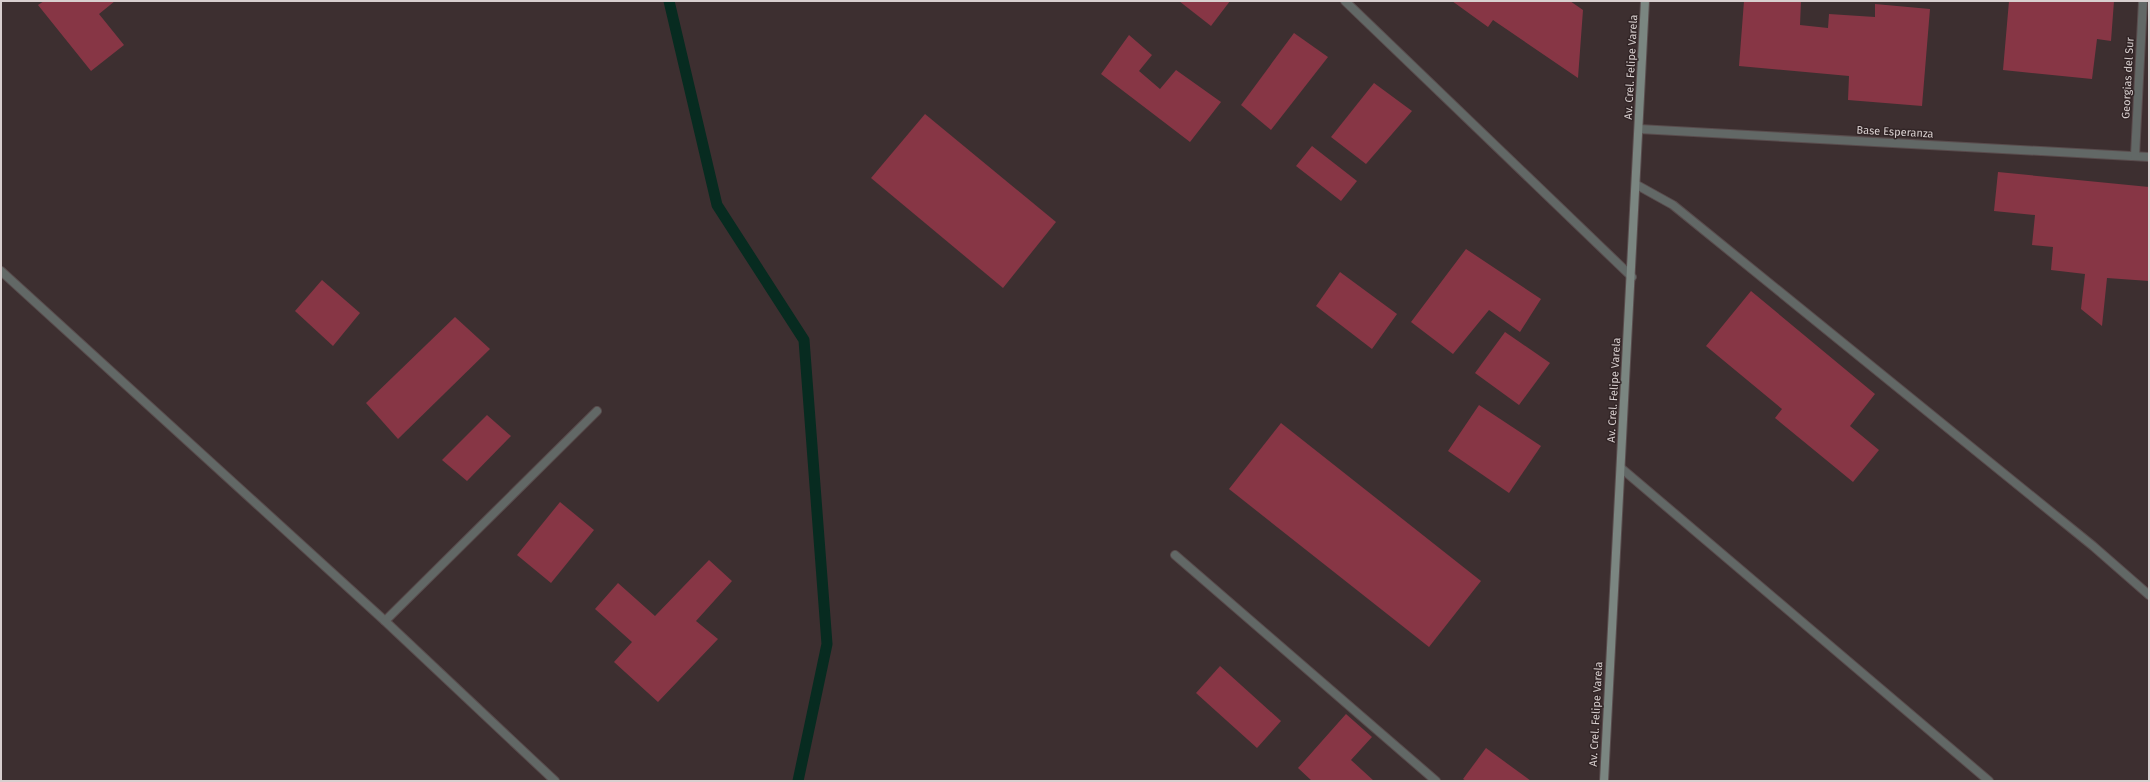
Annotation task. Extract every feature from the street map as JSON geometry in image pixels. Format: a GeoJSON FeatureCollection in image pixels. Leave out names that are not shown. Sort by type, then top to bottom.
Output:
{"type":"FeatureCollection","features":[{"type":"Feature","properties":{"kind":"main road","name":"Av. Crel. Felipe Varela"},"geometry":{"type":"LineString","coordinates":[[1604,781],[1632,277],[1645,1]]}},
{"type":"Feature","properties":{"kind":"street"},"geometry":{"type":"LineString","coordinates":[[1344,1],[1632,277]]}},
{"type":"Feature","properties":{"kind":"street","name":"Georgias del Sur"},"geometry":{"type":"LineString","coordinates":[[2135,156],[2143,1]]}},
{"type":"Feature","properties":{"kind":"street","name":"Base Esperanza"},"geometry":{"type":"LineString","coordinates":[[1639,129],[2149,157]]}},
{"type":"Feature","properties":{"kind":"street"},"geometry":{"type":"LineString","coordinates":[[1636,185],[1673,205],[2093,546],[2149,595]]}},
{"type":"Feature","properties":{"kind":"street"},"geometry":{"type":"LineString","coordinates":[[1,271],[385,621],[555,781]]}},
{"type":"Feature","properties":{"kind":"street"},"geometry":{"type":"LineString","coordinates":[[385,621],[597,411]]}},
{"type":"Feature","properties":{"kind":"street"},"geometry":{"type":"LineString","coordinates":[[1621,468],[1989,781]]}},
{"type":"Feature","properties":{"kind":"street"},"geometry":{"type":"LineString","coordinates":[[1174,555],[1436,781]]}},
{"type":"Feature","properties":{"kind":"building"},"geometry":{"type":"Polygon","coordinates":[[[44,1],[115,1],[99,14],[124,45],[91,71],[38,5],[44,1]]]}},
{"type":"Feature","properties":{"kind":"building"},"geometry":{"type":"Polygon","coordinates":[[[1179,1],[1230,1],[1211,26],[1179,1]]]}},
{"type":"Feature","properties":{"kind":"building"},"geometry":{"type":"Polygon","coordinates":[[[1452,1],[1570,1],[1583,10],[1578,78],[1493,20],[1488,27],[1452,1]]]}},
{"type":"Feature","properties":{"kind":"building"},"geometry":{"type":"Polygon","coordinates":[[[1744,1],[1801,1],[1800,25],[1828,28],[1829,14],[1875,17],[1875,4],[1930,9],[1922,106],[1848,100],[1849,76],[1739,66],[1744,1]]]}},
{"type":"Feature","properties":{"kind":"building"},"geometry":{"type":"Polygon","coordinates":[[[2009,1],[2114,1],[2111,41],[2097,39],[2092,79],[2003,70],[2009,1]]]}},
{"type":"Feature","properties":{"kind":"building"},"geometry":{"type":"Polygon","coordinates":[[[1294,33],[1328,57],[1271,130],[1241,105],[1294,33]]]}},
{"type":"Feature","properties":{"kind":"building"},"geometry":{"type":"Polygon","coordinates":[[[1129,35],[1152,55],[1139,71],[1160,89],[1176,70],[1221,102],[1190,142],[1101,74],[1129,35]]]}},
{"type":"Feature","properties":{"kind":"building"},"geometry":{"type":"Polygon","coordinates":[[[1374,83],[1412,111],[1366,164],[1331,137],[1374,83]]]}},
{"type":"Feature","properties":{"kind":"building"},"geometry":{"type":"Polygon","coordinates":[[[925,114],[1056,222],[1003,288],[871,178],[925,114]]]}},
{"type":"Feature","properties":{"kind":"building"},"geometry":{"type":"Polygon","coordinates":[[[1312,146],[1357,181],[1341,201],[1296,166],[1312,146]]]}},
{"type":"Feature","properties":{"kind":"building"},"geometry":{"type":"Polygon","coordinates":[[[1998,172],[2149,187],[2149,281],[2107,278],[2102,326],[2081,309],[2085,274],[2051,270],[2053,247],[2032,245],[2035,215],[1994,211],[1998,172]]]}},
{"type":"Feature","properties":{"kind":"building"},"geometry":{"type":"Polygon","coordinates":[[[1466,249],[1541,299],[1520,332],[1489,310],[1453,354],[1411,322],[1466,249]]]}},
{"type":"Feature","properties":{"kind":"building"},"geometry":{"type":"Polygon","coordinates":[[[1340,272],[1397,314],[1372,349],[1316,306],[1340,272]]]}},
{"type":"Feature","properties":{"kind":"building"},"geometry":{"type":"Polygon","coordinates":[[[322,280],[360,313],[333,346],[295,311],[322,280]]]}},
{"type":"Feature","properties":{"kind":"building"},"geometry":{"type":"Polygon","coordinates":[[[1751,291],[1875,394],[1850,426],[1879,450],[1853,482],[1775,418],[1782,409],[1706,346],[1751,291]]]}},
{"type":"Feature","properties":{"kind":"building"},"geometry":{"type":"Polygon","coordinates":[[[455,317],[490,349],[398,439],[366,403],[455,317]]]}},
{"type":"Feature","properties":{"kind":"building"},"geometry":{"type":"Polygon","coordinates":[[[1505,332],[1550,363],[1519,405],[1475,373],[1505,332]]]}},
{"type":"Feature","properties":{"kind":"building"},"geometry":{"type":"Polygon","coordinates":[[[1479,405],[1541,446],[1509,493],[1448,451],[1479,405]]]}},
{"type":"Feature","properties":{"kind":"building"},"geometry":{"type":"Polygon","coordinates":[[[487,415],[511,436],[467,481],[442,460],[487,415]]]}},
{"type":"Feature","properties":{"kind":"building"},"geometry":{"type":"Polygon","coordinates":[[[1281,423],[1481,581],[1429,647],[1229,489],[1281,423]]]}},
{"type":"Feature","properties":{"kind":"building"},"geometry":{"type":"Polygon","coordinates":[[[560,502],[594,530],[551,583],[517,555],[560,502]]]}},
{"type":"Feature","properties":{"kind":"building"},"geometry":{"type":"Polygon","coordinates":[[[709,560],[732,581],[696,621],[718,639],[658,702],[614,662],[632,642],[595,609],[618,583],[655,616],[709,560]]]}},
{"type":"Feature","properties":{"kind":"building"},"geometry":{"type":"Polygon","coordinates":[[[1220,666],[1281,721],[1257,748],[1196,693],[1220,666]]]}},
{"type":"Feature","properties":{"kind":"building"},"geometry":{"type":"Polygon","coordinates":[[[1346,714],[1372,737],[1351,760],[1374,781],[1312,781],[1298,768],[1346,714]]]}},
{"type":"Feature","properties":{"kind":"building"},"geometry":{"type":"Polygon","coordinates":[[[1486,748],[1531,781],[1466,781],[1463,779],[1486,748]]]}},
{"type":"Feature","properties":{"kind":"waterway"},"geometry":{"type":"LineString","coordinates":[[669,1],[717,205],[804,340],[827,644],[798,781]]}}]}
